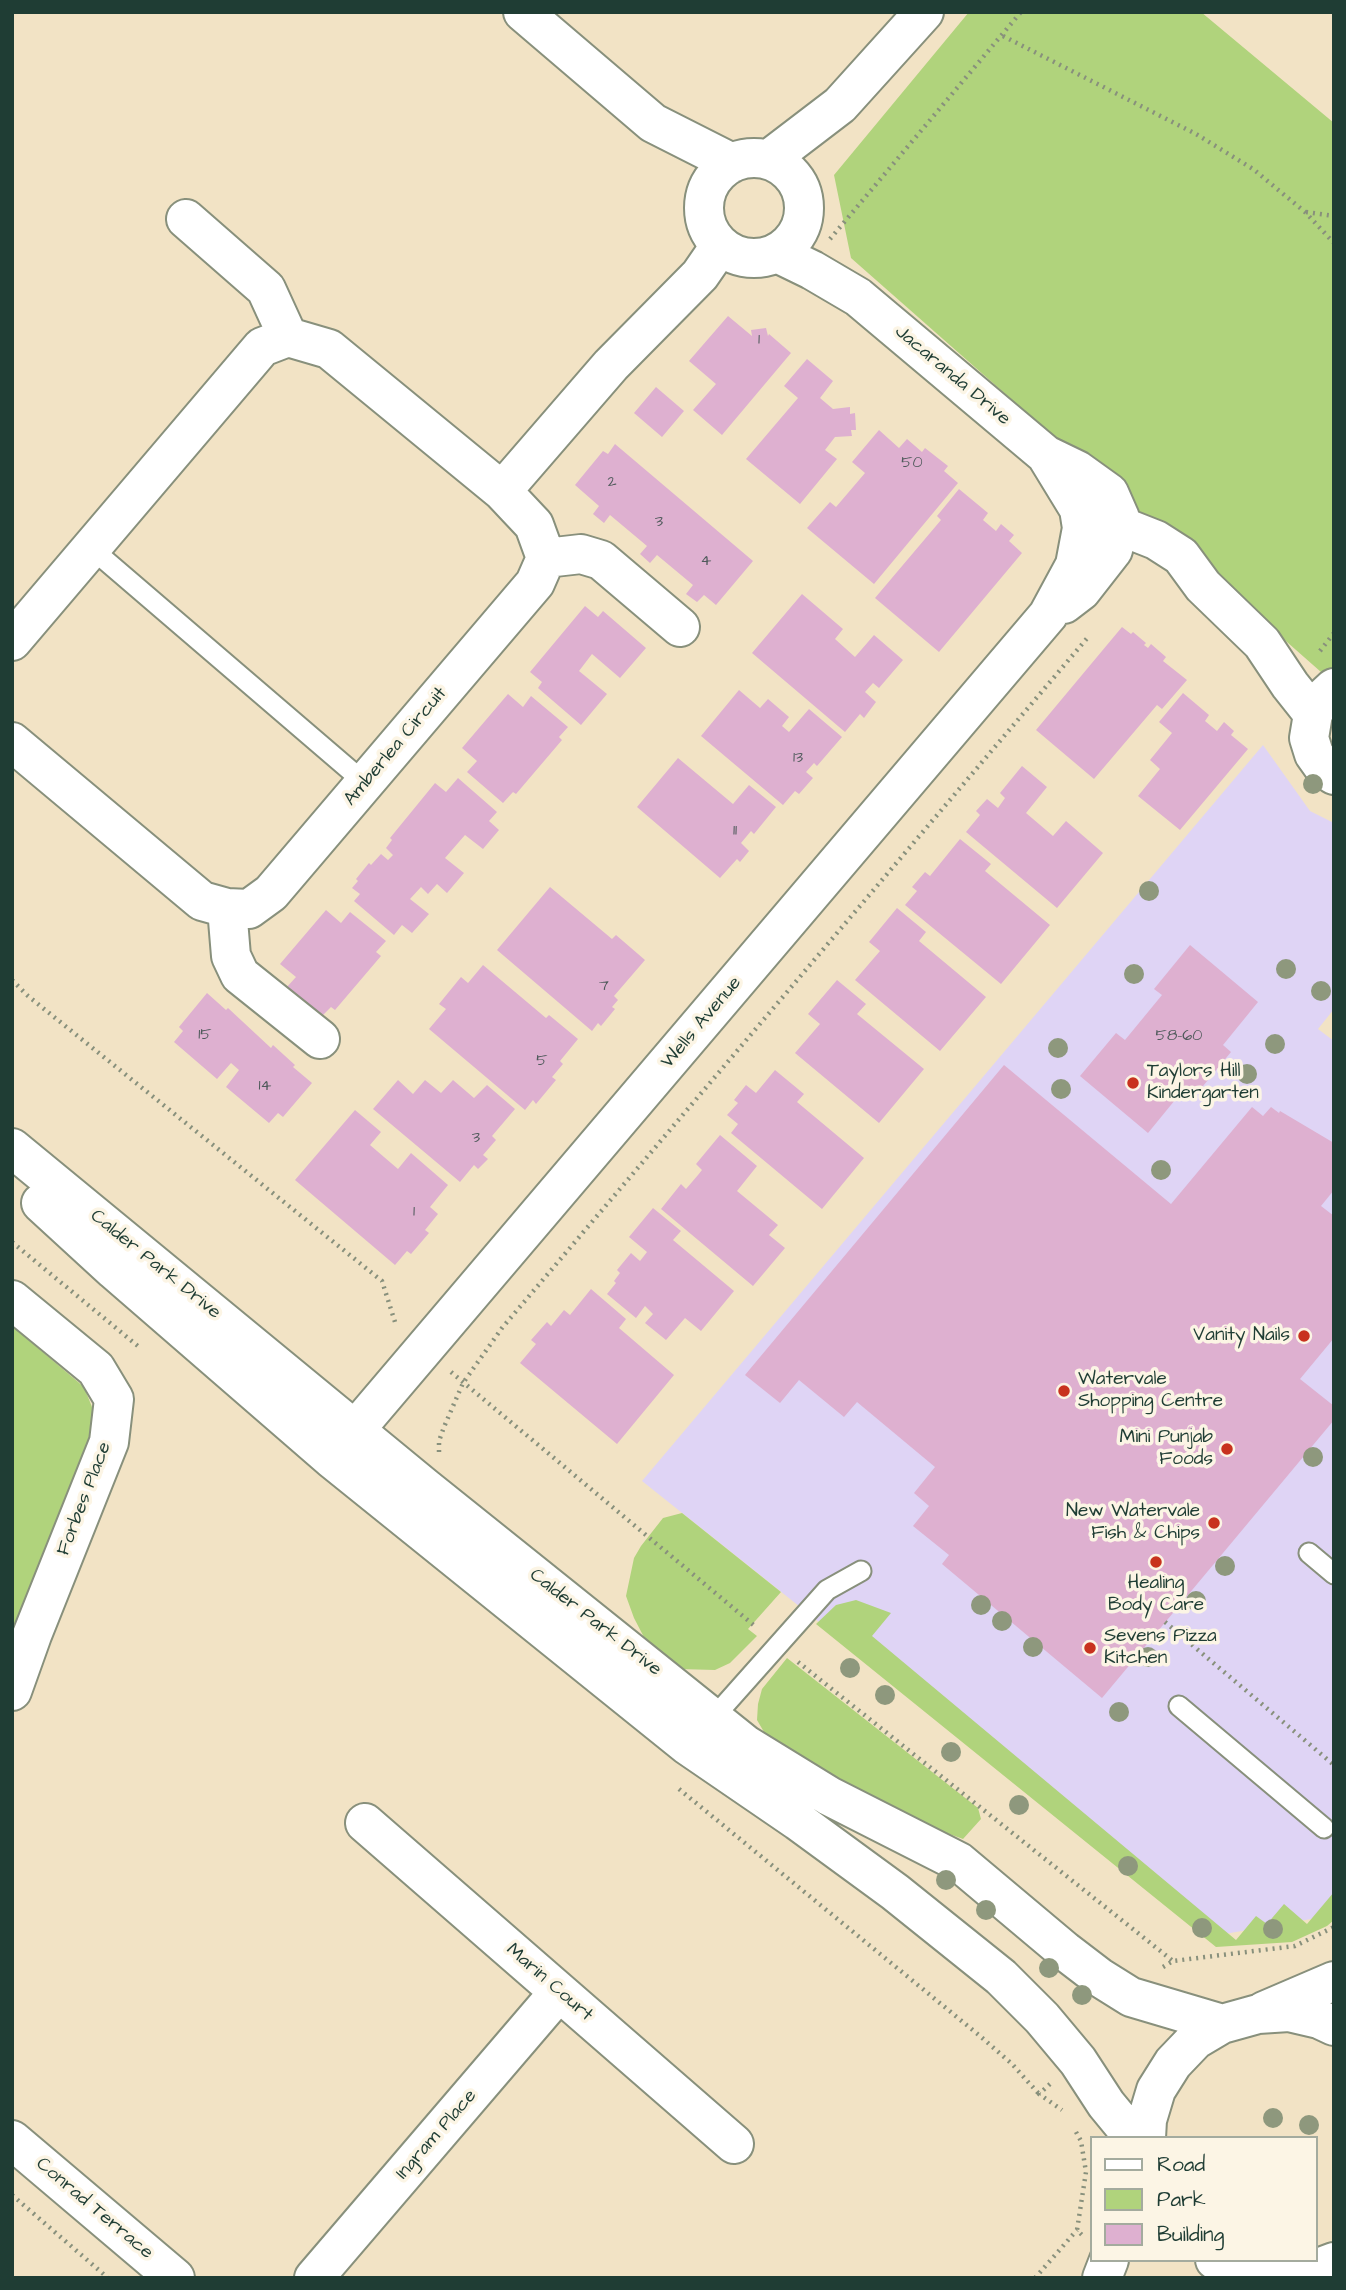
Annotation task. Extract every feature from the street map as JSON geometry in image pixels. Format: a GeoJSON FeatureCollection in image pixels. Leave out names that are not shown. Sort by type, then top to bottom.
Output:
{"type":"FeatureCollection","features":[{"type":"Feature","properties":{"kind":"street"},"geometry":{"type":"LineString","coordinates":[[523,12],[653,123],[705,196]]}},
{"type":"Feature","properties":{"kind":"street"},"geometry":{"type":"LineString","coordinates":[[840,105],[711,182],[705,196],[704,209],[711,235],[720,246],[732,254],[762,258],[777,253],[789,244],[810,217],[813,157],[840,105],[924,12]]}},
{"type":"Feature","properties":{"kind":"street"},"geometry":{"type":"LineString","coordinates":[[653,123],[750,161],[782,166],[793,176],[810,217]]}},
{"type":"Feature","properties":{"kind":"street","name":"Jacaranda Drive"},"geometry":{"type":"LineString","coordinates":[[810,217],[858,297]]}},
{"type":"Feature","properties":{"kind":"street"},"geometry":{"type":"LineString","coordinates":[[186,219],[266,289],[288,337]]}},
{"type":"Feature","properties":{"kind":"street"},"geometry":{"type":"LineString","coordinates":[[502,491],[611,365],[700,275],[720,246]]}},
{"type":"Feature","properties":{"kind":"street","name":"Jacaranda Drive"},"geometry":{"type":"LineString","coordinates":[[777,253],[858,297],[1046,455],[1079,509],[1104,535]]}},
{"type":"Feature","properties":{"kind":"street"},"geometry":{"type":"LineString","coordinates":[[12,640],[262,347],[288,337],[329,349],[502,491],[534,525],[546,558],[581,554],[601,560],[680,627]]}},
{"type":"Feature","properties":{"kind":"street"},"geometry":{"type":"LineString","coordinates":[[1104,535],[1202,586],[1262,643],[1290,685],[1323,701],[1309,738],[1314,754],[1324,768],[1334,775]]}},
{"type":"Feature","properties":{"kind":"street","name":"Wells Avenue"},"geometry":{"type":"LineString","coordinates":[[344,1444],[1048,615],[1075,565],[1104,535]]}},
{"type":"Feature","properties":{"kind":"street","name":"Amberlea Circuit"},"geometry":{"type":"LineString","coordinates":[[227,908],[249,909],[271,894],[535,583],[546,558]]}},
{"type":"Feature","properties":{"kind":"street"},"geometry":{"type":"LineString","coordinates":[[1262,643],[1334,678]]}},
{"type":"Feature","properties":{"kind":"street"},"geometry":{"type":"LineString","coordinates":[[12,742],[202,901],[227,908],[231,956],[240,975],[320,1039]]}},
{"type":"Feature","properties":{"kind":"street","name":"Calder Park Drive"},"geometry":{"type":"LineString","coordinates":[[12,1148],[687,1745],[895,1892],[1001,1977],[1042,2018],[1078,2061],[1106,2104],[1132,2136]]}},
{"type":"Feature","properties":{"kind":"street","name":"Calder Park Drive"},"geometry":{"type":"LineString","coordinates":[[12,1176],[114,1270],[344,1444],[424,1487],[746,1745],[829,1796],[959,1862],[1065,1951],[1131,1997],[1222,2024]]}},
{"type":"Feature","properties":{"kind":"street","name":"Forbes Place"},"geometry":{"type":"LineString","coordinates":[[12,1300],[96,1369],[114,1399],[109,1442],[12,1691]]}},
{"type":"Feature","properties":{"kind":"street"},"geometry":{"type":"LineString","coordinates":[[687,1745],[714,1717]]}},
{"type":"Feature","properties":{"kind":"street","name":"Marin Court"},"geometry":{"type":"LineString","coordinates":[[365,1823],[734,2144]]}},
{"type":"Feature","properties":{"kind":"street"},"geometry":{"type":"LineString","coordinates":[[1146,2136],[1147,2120],[1156,2090],[1173,2063],[1195,2040],[1222,2024],[1258,2014],[1334,1981]]}},
{"type":"Feature","properties":{"kind":"street","name":"Ingram Place"},"geometry":{"type":"LineString","coordinates":[[314,2278],[559,1992]]}},
{"type":"Feature","properties":{"kind":"street"},"geometry":{"type":"LineString","coordinates":[[1258,2014],[1289,2012],[1319,2019],[1334,2026]]}},
{"type":"Feature","properties":{"kind":"street","name":"Conrad Terrace"},"geometry":{"type":"LineString","coordinates":[[12,2140],[176,2278]]}},
{"type":"Feature","properties":{"kind":"street"},"geometry":{"type":"LineString","coordinates":[[1220,2262],[1250,2274],[1302,2273]]}},
{"type":"Feature","properties":{"kind":"lane"},"geometry":{"type":"LineString","coordinates":[[91,548],[365,783]]}},
{"type":"Feature","properties":{"kind":"lane"},"geometry":{"type":"LineString","coordinates":[[1308,1553],[1334,1574]]}},
{"type":"Feature","properties":{"kind":"lane"},"geometry":{"type":"LineString","coordinates":[[714,1717],[827,1590],[861,1571]]}},
{"type":"Feature","properties":{"kind":"lane"},"geometry":{"type":"LineString","coordinates":[[1179,1706],[1324,1828]]}},
{"type":"Feature","properties":{"kind":"path"},"geometry":{"type":"LineString","coordinates":[[810,217],[1003,36],[1021,12]]}},
{"type":"Feature","properties":{"kind":"path"},"geometry":{"type":"LineString","coordinates":[[1003,36],[1196,134],[1253,169],[1305,212],[1334,243]]}},
{"type":"Feature","properties":{"kind":"path"},"geometry":{"type":"LineString","coordinates":[[1305,212],[1334,216]]}},
{"type":"Feature","properties":{"kind":"path"},"geometry":{"type":"LineString","coordinates":[[424,1487],[437,1471],[440,1462],[439,1441],[463,1383],[502,1328],[983,757],[1093,631]]}},
{"type":"Feature","properties":{"kind":"path"},"geometry":{"type":"LineString","coordinates":[[12,980],[28,996],[382,1281],[396,1323],[463,1383],[778,1646],[1173,1961]]}},
{"type":"Feature","properties":{"kind":"path"},"geometry":{"type":"LineString","coordinates":[[1166,1622],[1334,1765]]}},
{"type":"Feature","properties":{"kind":"path"},"geometry":{"type":"LineString","coordinates":[[12,2195],[108,2278]]}},
{"type":"Feature","properties":{"kind":"path"},"geometry":{"type":"LineString","coordinates":[[1035,2278],[1077,2230]]}},
{"type":"Feature","properties":{"kind":"shaded area","name":"Watervale Shopping Centre"},"geometry":{"type":"Polygon","coordinates":[[[1263,745],[1310,811],[1334,823],[1334,1009],[1318,1029],[1334,1041],[1334,1915],[1213,1936],[642,1481],[1263,745]]]}},
{"type":"Feature","properties":{"kind":"green space"},"geometry":{"type":"Polygon","coordinates":[[[969,12],[1201,12],[1334,123],[1334,670],[1321,672],[851,258],[834,175],[969,12]]]}},
{"type":"Feature","properties":{"kind":"green space"},"geometry":{"type":"Polygon","coordinates":[[[12,1326],[84,1387],[98,1422],[12,1679],[12,1326]]]}},
{"type":"Feature","properties":{"kind":"green space"},"geometry":{"type":"Polygon","coordinates":[[[682,1513],[781,1592],[748,1629],[757,1636],[730,1663],[715,1670],[679,1669],[647,1643],[626,1596],[634,1558],[641,1546],[663,1518],[682,1513]]]}},
{"type":"Feature","properties":{"kind":"green space"},"geometry":{"type":"Polygon","coordinates":[[[856,1600],[891,1613],[872,1636],[1236,1940],[1256,1916],[1267,1924],[1284,1904],[1307,1924],[1334,1892],[1334,1920],[1292,1942],[1216,1947],[816,1624],[836,1605],[856,1600]]]}},
{"type":"Feature","properties":{"kind":"green space"},"geometry":{"type":"Polygon","coordinates":[[[787,1658],[978,1808],[981,1819],[963,1839],[933,1828],[771,1744],[757,1720],[758,1704],[762,1689],[787,1658]]]}},
{"type":"Feature","properties":{"kind":"building"},"geometry":{"type":"Polygon","coordinates":[[[728,316],[752,336],[751,330],[766,328],[768,336],[769,334],[791,353],[722,435],[693,410],[716,384],[689,361],[728,316]]]}},
{"type":"Feature","properties":{"kind":"building"},"geometry":{"type":"Polygon","coordinates":[[[807,359],[833,381],[820,398],[833,409],[850,407],[850,414],[855,413],[856,430],[851,430],[852,436],[835,437],[825,450],[837,459],[800,504],[746,459],[798,398],[784,386],[807,359]]]}},
{"type":"Feature","properties":{"kind":"building"},"geometry":{"type":"Polygon","coordinates":[[[656,387],[684,411],[662,437],[634,413],[656,387]]]}},
{"type":"Feature","properties":{"kind":"building"},"geometry":{"type":"Polygon","coordinates":[[[879,430],[899,448],[907,439],[922,452],[925,448],[948,466],[944,471],[958,483],[874,584],[807,528],[830,502],[836,507],[865,473],[852,462],[879,430]]]}},
{"type":"Feature","properties":{"kind":"building"},"geometry":{"type":"Polygon","coordinates":[[[615,444],[753,561],[716,605],[704,595],[697,602],[686,594],[693,585],[657,555],[650,563],[640,554],[647,546],[610,515],[604,523],[593,514],[599,506],[575,485],[603,451],[608,454],[615,444]]]}},
{"type":"Feature","properties":{"kind":"building"},"geometry":{"type":"Polygon","coordinates":[[[959,489],[988,513],[983,520],[996,531],[1001,524],[1014,535],[1009,541],[1022,553],[939,652],[875,598],[941,520],[937,516],[959,489]]]}},
{"type":"Feature","properties":{"kind":"building"},"geometry":{"type":"Polygon","coordinates":[[[802,594],[843,629],[835,639],[855,657],[874,635],[903,660],[879,688],[873,683],[865,692],[876,702],[864,718],[860,714],[845,732],[752,653],[802,594]]]}},
{"type":"Feature","properties":{"kind":"building"},"geometry":{"type":"Polygon","coordinates":[[[585,606],[598,617],[603,611],[646,648],[620,678],[592,654],[579,671],[607,694],[581,725],[538,688],[542,682],[530,672],[585,606]]]}},
{"type":"Feature","properties":{"kind":"building"},"geometry":{"type":"Polygon","coordinates":[[[1122,627],[1131,634],[1133,632],[1148,648],[1151,644],[1166,657],[1163,661],[1187,680],[1162,709],[1157,705],[1094,779],[1036,730],[1122,627]]]}},
{"type":"Feature","properties":{"kind":"building"},"geometry":{"type":"Polygon","coordinates":[[[739,690],[760,708],[768,699],[789,717],[782,726],[789,732],[809,709],[842,737],[817,766],[814,763],[806,772],[813,778],[799,794],[795,791],[783,805],[701,736],[739,690]]]}},
{"type":"Feature","properties":{"kind":"building"},"geometry":{"type":"Polygon","coordinates":[[[1183,693],[1209,715],[1205,721],[1217,731],[1224,722],[1234,731],[1231,735],[1248,749],[1180,830],[1138,796],[1160,769],[1150,760],[1172,733],[1159,722],[1183,693]]]}},
{"type":"Feature","properties":{"kind":"building"},"geometry":{"type":"Polygon","coordinates":[[[508,694],[523,707],[531,696],[568,727],[559,737],[562,740],[516,794],[513,792],[503,803],[467,772],[477,761],[462,748],[508,694]]]}},
{"type":"Feature","properties":{"kind":"building"},"geometry":{"type":"Polygon","coordinates":[[[678,758],[733,804],[749,785],[776,807],[754,834],[751,831],[741,843],[749,851],[740,862],[737,859],[720,878],[637,807],[678,758]]]}},
{"type":"Feature","properties":{"kind":"building"},"geometry":{"type":"Polygon","coordinates":[[[1022,766],[1047,787],[1026,813],[1053,836],[1066,821],[1103,853],[1057,908],[966,832],[980,815],[976,811],[987,799],[998,808],[1005,798],[1000,793],[1022,766]]]}},
{"type":"Feature","properties":{"kind":"building"},"geometry":{"type":"Polygon","coordinates":[[[458,778],[497,812],[489,821],[499,830],[483,849],[465,835],[445,858],[464,873],[447,893],[437,884],[428,894],[421,887],[410,899],[429,914],[412,933],[402,925],[394,935],[354,901],[360,894],[352,888],[369,863],[371,865],[381,854],[388,860],[393,855],[386,848],[392,840],[390,838],[435,783],[446,792],[458,778]]]}},
{"type":"Feature","properties":{"kind":"building"},"geometry":{"type":"Polygon","coordinates":[[[960,839],[991,864],[985,871],[1050,925],[1001,984],[905,905],[917,891],[912,887],[925,872],[930,876],[960,839]]]}},
{"type":"Feature","properties":{"kind":"building"},"geometry":{"type":"Polygon","coordinates":[[[550,887],[612,939],[616,935],[645,960],[614,996],[618,1000],[612,1007],[615,1009],[601,1026],[598,1023],[592,1031],[497,950],[550,887]]]}},
{"type":"Feature","properties":{"kind":"building"},"geometry":{"type":"Polygon","coordinates":[[[897,908],[926,932],[919,941],[986,997],[940,1051],[855,980],[880,951],[869,942],[897,908]]]}},
{"type":"Feature","properties":{"kind":"building"},"geometry":{"type":"Polygon","coordinates":[[[326,910],[341,923],[350,912],[386,941],[376,952],[381,956],[335,1010],[331,1007],[321,1017],[286,988],[296,977],[280,964],[326,910]]]}},
{"type":"Feature","properties":{"kind":"building"},"geometry":{"type":"Polygon","coordinates":[[[1190,945],[1258,1002],[1223,1045],[1231,1052],[1194,1097],[1184,1089],[1148,1133],[1080,1076],[1116,1033],[1125,1040],[1162,995],[1154,989],[1190,945]]]}},
{"type":"Feature","properties":{"kind":"building"},"geometry":{"type":"Polygon","coordinates":[[[483,965],[546,1018],[549,1015],[578,1039],[560,1061],[563,1064],[552,1077],[556,1080],[536,1104],[533,1100],[525,1110],[429,1029],[446,1009],[439,1004],[461,977],[468,983],[483,965]]]}},
{"type":"Feature","properties":{"kind":"building"},"geometry":{"type":"Polygon","coordinates":[[[837,980],[866,1004],[857,1014],[924,1069],[879,1123],[795,1053],[820,1024],[808,1014],[837,980]]]}},
{"type":"Feature","properties":{"kind":"building"},"geometry":{"type":"Polygon","coordinates":[[[207,993],[226,1010],[228,1008],[271,1048],[273,1045],[312,1083],[283,1117],[278,1113],[269,1123],[226,1087],[239,1070],[231,1063],[217,1079],[174,1042],[183,1031],[179,1027],[207,993]]]}},
{"type":"Feature","properties":{"kind":"building","name":"Watervale Shopping Centre"},"geometry":{"type":"Polygon","coordinates":[[[1004,1065],[1171,1204],[1252,1107],[1263,1116],[1271,1107],[1334,1143],[1334,1190],[1321,1206],[1334,1216],[1334,1338],[1300,1379],[1334,1406],[1334,1420],[1102,1698],[942,1564],[949,1555],[913,1526],[929,1506],[914,1493],[935,1467],[857,1402],[844,1417],[799,1380],[780,1403],[745,1375],[1004,1065]]]}},
{"type":"Feature","properties":{"kind":"building"},"geometry":{"type":"Polygon","coordinates":[[[775,1070],[804,1094],[797,1102],[864,1158],[822,1209],[731,1133],[738,1124],[727,1115],[738,1103],[734,1100],[746,1085],[756,1093],[775,1070]]]}},
{"type":"Feature","properties":{"kind":"building"},"geometry":{"type":"Polygon","coordinates":[[[398,1080],[413,1094],[425,1080],[441,1093],[453,1080],[474,1098],[487,1085],[515,1109],[492,1136],[496,1140],[483,1155],[488,1159],[478,1169],[474,1165],[460,1182],[373,1109],[398,1080]]]}},
{"type":"Feature","properties":{"kind":"building"},"geometry":{"type":"Polygon","coordinates":[[[355,1110],[381,1132],[370,1145],[398,1169],[411,1153],[448,1185],[430,1207],[438,1214],[425,1230],[429,1233],[411,1254],[407,1251],[395,1265],[295,1180],[355,1110]]]}},
{"type":"Feature","properties":{"kind":"building"},"geometry":{"type":"Polygon","coordinates":[[[720,1135],[757,1166],[737,1191],[778,1225],[769,1235],[785,1248],[753,1286],[661,1209],[681,1184],[686,1189],[702,1170],[696,1164],[720,1135]]]}},
{"type":"Feature","properties":{"kind":"building"},"geometry":{"type":"Polygon","coordinates":[[[653,1208],[681,1231],[673,1240],[734,1291],[701,1331],[685,1318],[666,1340],[645,1323],[653,1314],[645,1306],[636,1318],[607,1294],[616,1283],[614,1281],[620,1273],[617,1270],[631,1253],[640,1261],[647,1252],[629,1237],[653,1208]]]}},
{"type":"Feature","properties":{"kind":"building"},"geometry":{"type":"Polygon","coordinates":[[[591,1289],[626,1319],[619,1328],[674,1375],[617,1444],[520,1363],[536,1344],[531,1340],[547,1322],[551,1326],[564,1310],[570,1315],[591,1289]]]}},
{"type":"Feature","properties":{"kind":"place","name":"Taylors Hill Kindergarten"},"geometry":{"type":"Point","coordinates":[1133,1083]}},
{"type":"Feature","properties":{"kind":"place","name":"Vanity Nails"},"geometry":{"type":"Point","coordinates":[1304,1336]}},
{"type":"Feature","properties":{"kind":"place","name":"Watervale Shopping Centre"},"geometry":{"type":"Point","coordinates":[1064,1391]}},
{"type":"Feature","properties":{"kind":"place","name":"Mini Punjab Foods"},"geometry":{"type":"Point","coordinates":[1227,1449]}},
{"type":"Feature","properties":{"kind":"place","name":"New Watervale Fish & Chips"},"geometry":{"type":"Point","coordinates":[1214,1523]}},
{"type":"Feature","properties":{"kind":"place","name":"Healing Body Care"},"geometry":{"type":"Point","coordinates":[1156,1562]}},
{"type":"Feature","properties":{"kind":"place","name":"Sevens Pizza Kitchen"},"geometry":{"type":"Point","coordinates":[1090,1648]}}]}
